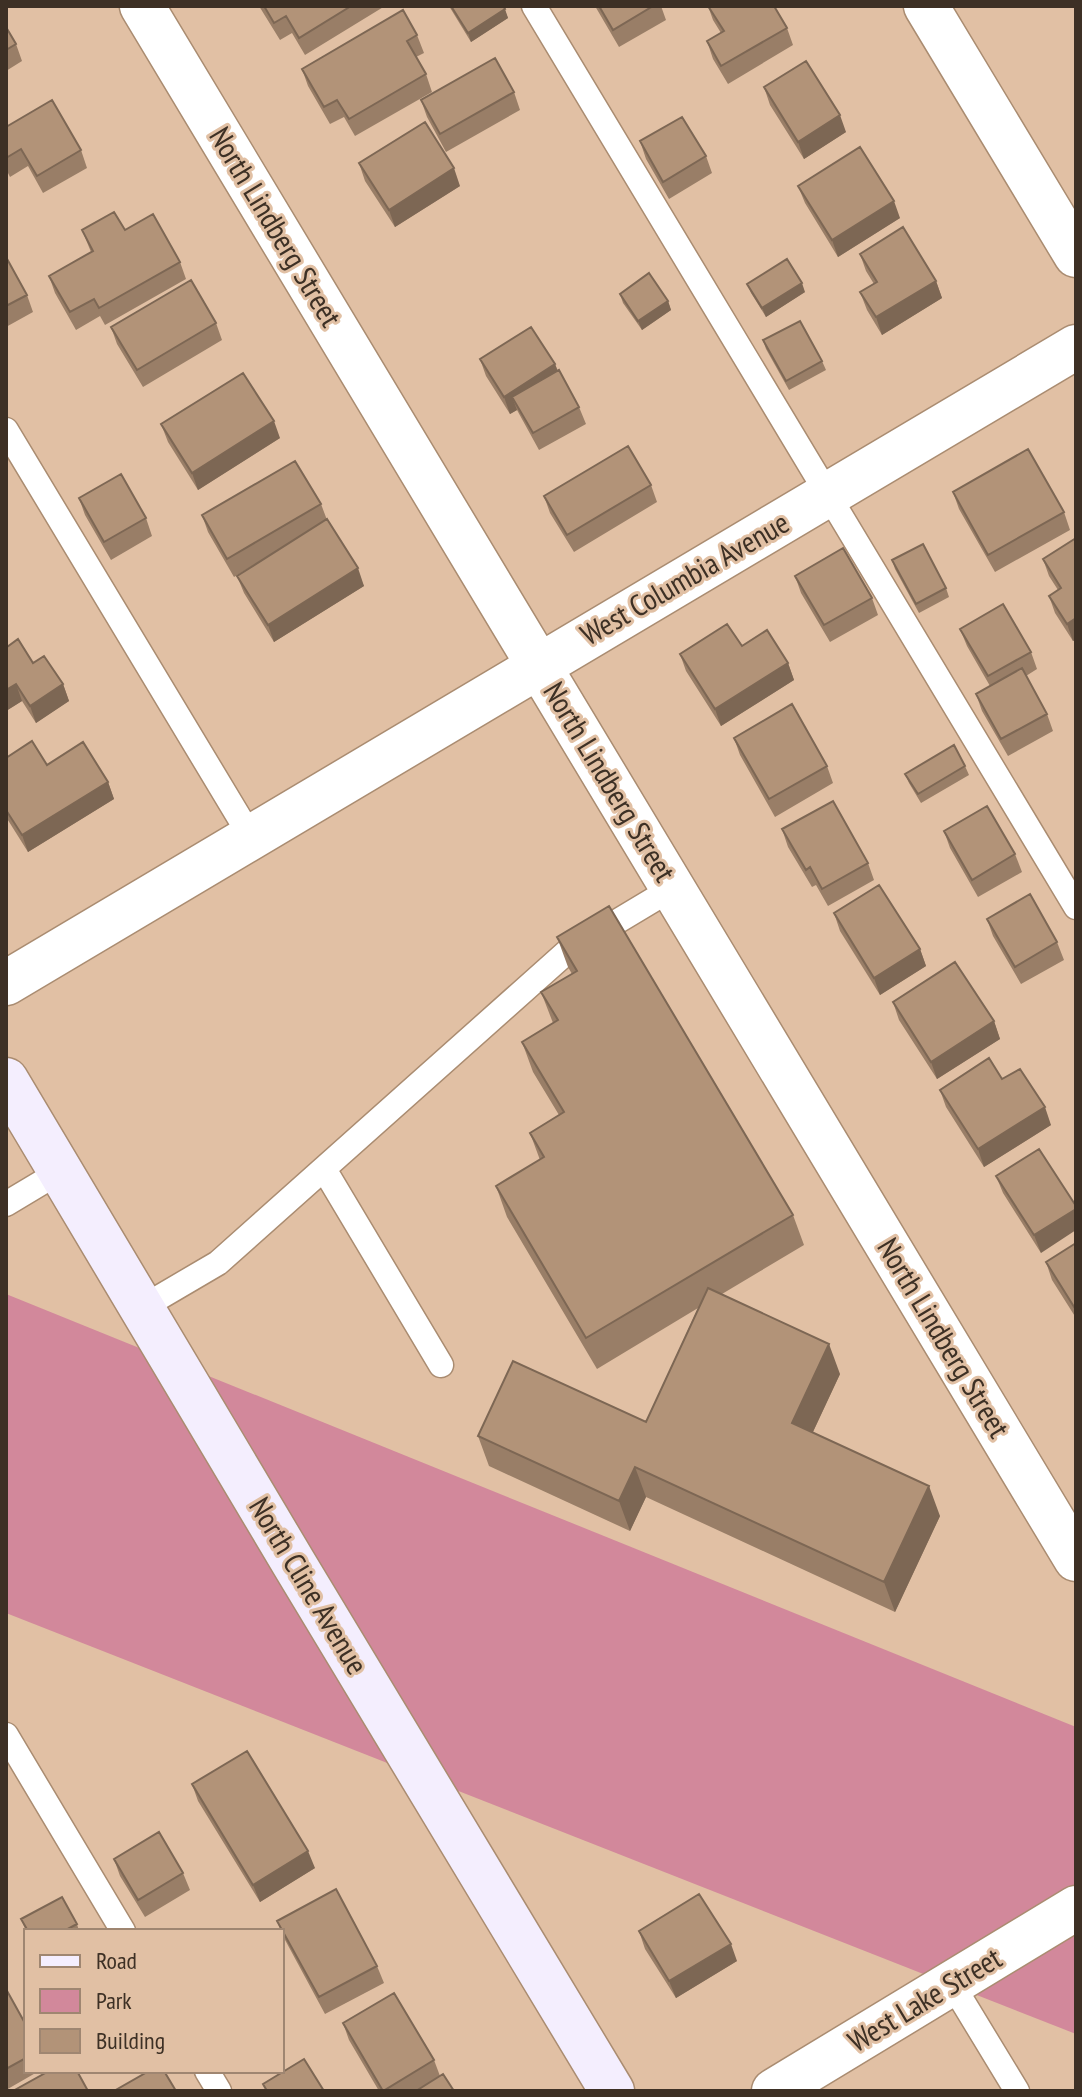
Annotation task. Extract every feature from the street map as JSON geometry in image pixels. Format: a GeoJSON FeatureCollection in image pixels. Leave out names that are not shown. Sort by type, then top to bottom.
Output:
{"type":"FeatureCollection","features":[{"type":"Feature","properties":{"kind":"street","name":"North Lindberg Street"},"geometry":{"type":"LineString","coordinates":[[142,6],[1076,1559]]}},
{"type":"Feature","properties":{"kind":"street"},"geometry":{"type":"LineString","coordinates":[[926,6],[1076,255]]}},
{"type":"Feature","properties":{"kind":"street","name":"West Columbia Avenue"},"geometry":{"type":"LineString","coordinates":[[6,983],[1076,347]]}},
{"type":"Feature","properties":{"kind":"street","name":"North Cline Avenue"},"geometry":{"type":"LineString","coordinates":[[6,1080],[612,2091]]}},
{"type":"Feature","properties":{"kind":"street","name":"West Lake Street"},"geometry":{"type":"LineString","coordinates":[[774,2091],[1076,1908]]}},
{"type":"Feature","properties":{"kind":"lane"},"geometry":{"type":"LineString","coordinates":[[534,6],[1076,907]]}},
{"type":"Feature","properties":{"kind":"lane"},"geometry":{"type":"LineString","coordinates":[[6,430],[251,837]]}},
{"type":"Feature","properties":{"kind":"lane"},"geometry":{"type":"LineString","coordinates":[[143,1307],[218,1263],[568,951],[673,888]]}},
{"type":"Feature","properties":{"kind":"lane"},"geometry":{"type":"LineString","coordinates":[[324,1169],[441,1365]]}},
{"type":"Feature","properties":{"kind":"lane"},"geometry":{"type":"LineString","coordinates":[[6,1204],[61,1171]]}},
{"type":"Feature","properties":{"kind":"lane"},"geometry":{"type":"LineString","coordinates":[[6,1735],[122,1929]]}},
{"type":"Feature","properties":{"kind":"lane"},"geometry":{"type":"LineString","coordinates":[[952,1984],[1017,2091]]}},
{"type":"Feature","properties":{"kind":"lane"},"geometry":{"type":"LineString","coordinates":[[208,2073],[219,2091]]}},
{"type":"Feature","properties":{"kind":"green space"},"geometry":{"type":"Polygon","coordinates":[[[6,1294],[1076,1727],[1076,2034],[6,1613],[6,1294]]]}},
{"type":"Feature","properties":{"kind":"building"},"geometry":{"type":"Polygon","coordinates":[[[264,6],[351,6],[299,38],[286,16],[274,23],[264,6]]]}},
{"type":"Feature","properties":{"kind":"building"},"geometry":{"type":"Polygon","coordinates":[[[451,6],[503,6],[505,9],[468,33],[451,6]]]}},
{"type":"Feature","properties":{"kind":"building"},"geometry":{"type":"Polygon","coordinates":[[[599,6],[653,6],[613,30],[599,6]]]}},
{"type":"Feature","properties":{"kind":"building"},"geometry":{"type":"Polygon","coordinates":[[[708,6],[774,6],[787,28],[721,66],[707,41],[724,31],[708,6]]]}},
{"type":"Feature","properties":{"kind":"building"},"geometry":{"type":"Polygon","coordinates":[[[403,10],[417,35],[407,41],[426,74],[349,119],[337,100],[324,107],[302,69],[403,10]]]}},
{"type":"Feature","properties":{"kind":"building"},"geometry":{"type":"Polygon","coordinates":[[[6,27],[16,44],[6,50],[6,27]]]}},
{"type":"Feature","properties":{"kind":"building"},"geometry":{"type":"Polygon","coordinates":[[[495,58],[514,92],[440,134],[421,100],[495,58]]]}},
{"type":"Feature","properties":{"kind":"building"},"geometry":{"type":"Polygon","coordinates":[[[806,61],[840,115],[798,142],[764,87],[806,61]]]}},
{"type":"Feature","properties":{"kind":"building"},"geometry":{"type":"Polygon","coordinates":[[[52,100],[81,150],[37,176],[21,149],[6,158],[6,127],[52,100]]]}},
{"type":"Feature","properties":{"kind":"building"},"geometry":{"type":"Polygon","coordinates":[[[682,117],[706,156],[663,182],[640,141],[682,117]]]}},
{"type":"Feature","properties":{"kind":"building"},"geometry":{"type":"Polygon","coordinates":[[[425,122],[454,168],[389,210],[359,163],[425,122]]]}},
{"type":"Feature","properties":{"kind":"building"},"geometry":{"type":"Polygon","coordinates":[[[860,147],[894,201],[832,240],[798,186],[860,147]]]}},
{"type":"Feature","properties":{"kind":"building"},"geometry":{"type":"Polygon","coordinates":[[[114,212],[125,230],[153,214],[180,262],[99,308],[94,299],[70,312],[49,276],[93,251],[82,230],[114,212]]]}},
{"type":"Feature","properties":{"kind":"building"},"geometry":{"type":"Polygon","coordinates":[[[903,227],[936,281],[876,317],[860,292],[877,282],[860,254],[903,227]]]}},
{"type":"Feature","properties":{"kind":"building"},"geometry":{"type":"Polygon","coordinates":[[[6,257],[27,295],[6,306],[6,257]]]}},
{"type":"Feature","properties":{"kind":"building"},"geometry":{"type":"Polygon","coordinates":[[[787,259],[802,283],[762,308],[747,284],[787,259]]]}},
{"type":"Feature","properties":{"kind":"building"},"geometry":{"type":"Polygon","coordinates":[[[649,273],[668,301],[638,321],[620,294],[649,273]]]}},
{"type":"Feature","properties":{"kind":"building"},"geometry":{"type":"Polygon","coordinates":[[[191,280],[216,323],[137,370],[111,327],[191,280]]]}},
{"type":"Feature","properties":{"kind":"building"},"geometry":{"type":"Polygon","coordinates":[[[800,321],[822,361],[786,381],[763,340],[800,321]]]}},
{"type":"Feature","properties":{"kind":"building"},"geometry":{"type":"Polygon","coordinates":[[[531,327],[555,364],[504,397],[480,359],[531,327]]]}},
{"type":"Feature","properties":{"kind":"building"},"geometry":{"type":"Polygon","coordinates":[[[559,370],[579,407],[533,433],[512,397],[559,370]]]}},
{"type":"Feature","properties":{"kind":"building"},"geometry":{"type":"Polygon","coordinates":[[[243,373],[274,421],[192,473],[161,424],[243,373]]]}},
{"type":"Feature","properties":{"kind":"building"},"geometry":{"type":"Polygon","coordinates":[[[628,446],[651,485],[567,535],[544,496],[628,446]]]}},
{"type":"Feature","properties":{"kind":"building"},"geometry":{"type":"Polygon","coordinates":[[[1028,449],[1064,512],[988,555],[953,492],[1028,449]]]}},
{"type":"Feature","properties":{"kind":"building"},"geometry":{"type":"Polygon","coordinates":[[[295,461],[321,504],[227,559],[202,515],[295,461]]]}},
{"type":"Feature","properties":{"kind":"building"},"geometry":{"type":"Polygon","coordinates":[[[121,474],[146,518],[104,542],[79,498],[121,474]]]}},
{"type":"Feature","properties":{"kind":"building"},"geometry":{"type":"Polygon","coordinates":[[[327,519],[358,568],[268,625],[237,576],[327,519]]]}},
{"type":"Feature","properties":{"kind":"building"},"geometry":{"type":"Polygon","coordinates":[[[1076,538],[1076,618],[1067,624],[1049,596],[1061,588],[1043,559],[1076,538]]]}},
{"type":"Feature","properties":{"kind":"building"},"geometry":{"type":"Polygon","coordinates":[[[923,544],[946,588],[916,604],[892,560],[923,544]]]}},
{"type":"Feature","properties":{"kind":"building"},"geometry":{"type":"Polygon","coordinates":[[[843,548],[872,598],[824,625],[795,576],[843,548]]]}},
{"type":"Feature","properties":{"kind":"building"},"geometry":{"type":"Polygon","coordinates":[[[1003,604],[1031,652],[988,676],[960,629],[1003,604]]]}},
{"type":"Feature","properties":{"kind":"building"},"geometry":{"type":"Polygon","coordinates":[[[727,624],[742,646],[767,630],[788,663],[715,709],[680,654],[727,624]]]}},
{"type":"Feature","properties":{"kind":"building"},"geometry":{"type":"Polygon","coordinates":[[[18,639],[33,663],[44,656],[63,684],[30,706],[16,684],[6,690],[6,645],[18,639]]]}},
{"type":"Feature","properties":{"kind":"building"},"geometry":{"type":"Polygon","coordinates":[[[1022,668],[1047,714],[1001,739],[976,694],[1022,668]]]}},
{"type":"Feature","properties":{"kind":"building"},"geometry":{"type":"Polygon","coordinates":[[[792,704],[827,766],[769,799],[734,738],[792,704]]]}},
{"type":"Feature","properties":{"kind":"building"},"geometry":{"type":"Polygon","coordinates":[[[32,741],[47,765],[83,742],[108,782],[22,835],[6,810],[6,758],[32,741]]]}},
{"type":"Feature","properties":{"kind":"building"},"geometry":{"type":"Polygon","coordinates":[[[954,745],[965,766],[918,794],[905,774],[954,745]]]}},
{"type":"Feature","properties":{"kind":"building"},"geometry":{"type":"Polygon","coordinates":[[[833,801],[868,863],[822,889],[810,867],[806,870],[782,829],[833,801]]]}},
{"type":"Feature","properties":{"kind":"building"},"geometry":{"type":"Polygon","coordinates":[[[987,806],[1015,854],[972,880],[944,831],[987,806]]]}},
{"type":"Feature","properties":{"kind":"building"},"geometry":{"type":"Polygon","coordinates":[[[879,885],[920,949],[874,978],[834,913],[879,885]]]}},
{"type":"Feature","properties":{"kind":"building"},"geometry":{"type":"Polygon","coordinates":[[[1030,894],[1057,942],[1015,967],[987,919],[1030,894]]]}},
{"type":"Feature","properties":{"kind":"building"},"geometry":{"type":"Polygon","coordinates":[[[609,906],[793,1215],[586,1338],[496,1186],[544,1157],[530,1133],[564,1112],[522,1042],[558,1020],[541,992],[577,971],[557,937],[609,906]]]}},
{"type":"Feature","properties":{"kind":"building"},"geometry":{"type":"Polygon","coordinates":[[[955,962],[994,1021],[931,1062],[893,1002],[955,962]]]}},
{"type":"Feature","properties":{"kind":"building"},"geometry":{"type":"Polygon","coordinates":[[[989,1058],[1002,1079],[1020,1069],[1045,1107],[978,1149],[940,1090],[989,1058]]]}},
{"type":"Feature","properties":{"kind":"building"},"geometry":{"type":"Polygon","coordinates":[[[1039,1149],[1076,1209],[1034,1235],[996,1176],[1039,1149]]]}},
{"type":"Feature","properties":{"kind":"building"},"geometry":{"type":"Polygon","coordinates":[[[1076,1243],[1076,1310],[1046,1262],[1076,1243]]]}},
{"type":"Feature","properties":{"kind":"building"},"geometry":{"type":"Polygon","coordinates":[[[708,1288],[829,1344],[792,1423],[929,1486],[884,1582],[635,1467],[619,1501],[478,1436],[513,1361],[646,1422],[708,1288]]]}},
{"type":"Feature","properties":{"kind":"building"},"geometry":{"type":"Polygon","coordinates":[[[247,1751],[308,1851],[253,1885],[192,1784],[247,1751]]]}},
{"type":"Feature","properties":{"kind":"building"},"geometry":{"type":"Polygon","coordinates":[[[159,1832],[183,1873],[138,1900],[114,1859],[159,1832]]]}},
{"type":"Feature","properties":{"kind":"building"},"geometry":{"type":"Polygon","coordinates":[[[336,1889],[377,1966],[319,1997],[277,1921],[336,1889]]]}},
{"type":"Feature","properties":{"kind":"building"},"geometry":{"type":"Polygon","coordinates":[[[699,1894],[731,1944],[669,1981],[639,1931],[699,1894]]]}},
{"type":"Feature","properties":{"kind":"building"},"geometry":{"type":"Polygon","coordinates":[[[62,1897],[77,1924],[68,1929],[27,1929],[21,1919],[62,1897]]]}},
{"type":"Feature","properties":{"kind":"building"},"geometry":{"type":"Polygon","coordinates":[[[6,1989],[24,2021],[24,2059],[6,2069],[6,1989]]]}},
{"type":"Feature","properties":{"kind":"building"},"geometry":{"type":"Polygon","coordinates":[[[394,1993],[434,2060],[383,2091],[343,2023],[394,1993]]]}},
{"type":"Feature","properties":{"kind":"building"},"geometry":{"type":"Polygon","coordinates":[[[304,2059],[324,2091],[267,2091],[263,2084],[304,2059]]]}},
{"type":"Feature","properties":{"kind":"building"},"geometry":{"type":"Polygon","coordinates":[[[45,2073],[78,2073],[88,2091],[13,2091],[45,2073]]]}},
{"type":"Feature","properties":{"kind":"building"},"geometry":{"type":"Polygon","coordinates":[[[146,2073],[165,2073],[176,2091],[114,2091],[146,2073]]]}},
{"type":"Feature","properties":{"kind":"building"},"geometry":{"type":"Polygon","coordinates":[[[443,2074],[454,2091],[416,2091],[443,2074]]]}}]}
